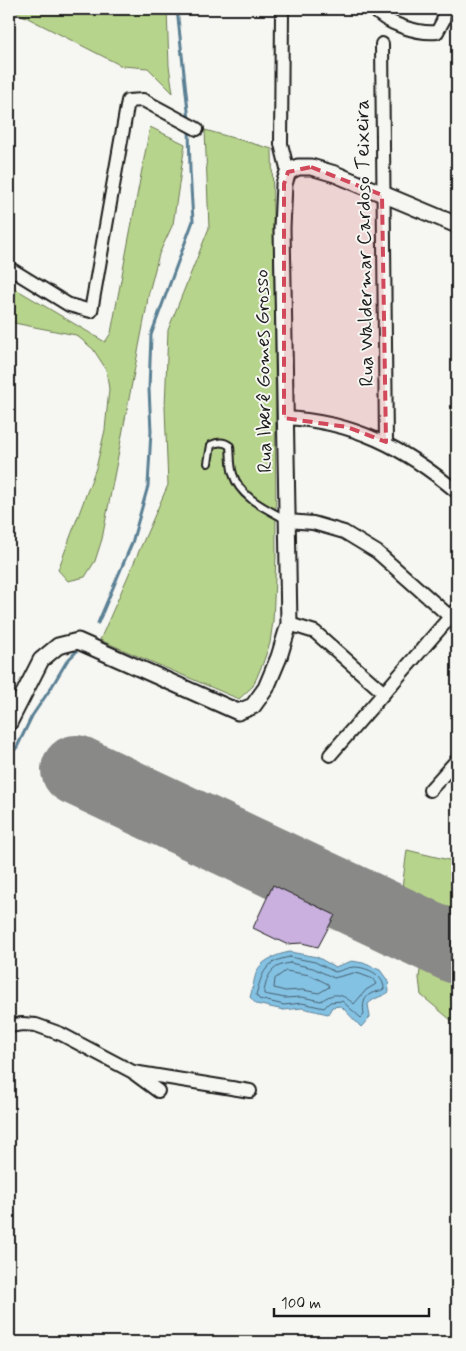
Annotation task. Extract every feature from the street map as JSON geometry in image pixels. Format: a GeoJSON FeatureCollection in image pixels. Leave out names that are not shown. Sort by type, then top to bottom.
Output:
{"type":"FeatureCollection","features":[{"type":"Feature","properties":{"kind":"street"},"geometry":{"type":"LineString","coordinates":[[374,9],[391,23],[426,33],[437,32],[443,21],[445,9]]}},
{"type":"Feature","properties":{"kind":"street","name":"Rua Iberê Gomes Grosso"},"geometry":{"type":"LineString","coordinates":[[9,723],[42,660],[58,646],[78,641],[238,712],[253,706],[266,688],[279,657],[289,624],[282,228],[284,184],[288,172],[281,144],[282,12]]}},
{"type":"Feature","properties":{"kind":"street","name":"Rua Waldermar Cardoso Teixeira"},"geometry":{"type":"LineString","coordinates":[[382,44],[382,195],[386,442]]}},
{"type":"Feature","properties":{"kind":"street"},"geometry":{"type":"LineString","coordinates":[[9,268],[69,305],[91,311],[128,101],[143,100],[197,129]]}},
{"type":"Feature","properties":{"kind":"street"},"geometry":{"type":"LineString","coordinates":[[288,172],[298,167],[310,167],[335,174],[457,225]]}},
{"type":"Feature","properties":{"kind":"street"},"geometry":{"type":"LineString","coordinates":[[284,418],[308,419],[346,427],[386,442],[434,472],[457,491]]}},
{"type":"Feature","properties":{"kind":"street"},"geometry":{"type":"LineString","coordinates":[[288,521],[344,532],[377,552],[455,616],[330,755]]}},
{"type":"Feature","properties":{"kind":"street"},"geometry":{"type":"LineString","coordinates":[[289,624],[314,632],[384,693]]}},
{"type":"Feature","properties":{"kind":"street"},"geometry":{"type":"LineString","coordinates":[[430,790],[457,760]]}},
{"type":"Feature","properties":{"kind":"street"},"geometry":{"type":"LineString","coordinates":[[9,1026],[22,1024],[36,1025],[61,1034],[133,1072],[158,1091]]}},
{"type":"Feature","properties":{"kind":"street"},"geometry":{"type":"LineString","coordinates":[[133,1072],[250,1091]]}},
{"type":"Feature","properties":{"kind":"lane"},"geometry":{"type":"LineString","coordinates":[[208,463],[211,446],[216,443],[226,443],[230,446],[233,474],[240,488],[251,499],[288,521]]}},
{"type":"Feature","properties":{"kind":"highlighted area"},"geometry":{"type":"Polygon","coordinates":[[[311,167],[382,195],[386,442],[347,427],[284,418],[284,184],[288,172],[311,167]]]}},
{"type":"Feature","properties":{"kind":"green space"},"geometry":{"type":"Polygon","coordinates":[[[10,9],[167,9],[169,66],[173,93],[148,68],[122,66],[10,9]]]}},
{"type":"Feature","properties":{"kind":"green space"},"geometry":{"type":"Polygon","coordinates":[[[150,127],[185,144],[173,224],[159,254],[148,296],[102,539],[95,561],[85,577],[68,581],[58,570],[96,468],[105,430],[109,389],[106,369],[93,349],[76,335],[14,323],[9,319],[9,285],[105,342],[111,333],[150,127]]]}},
{"type":"Feature","properties":{"kind":"green space"},"geometry":{"type":"Polygon","coordinates":[[[205,130],[272,149],[276,557],[273,621],[270,643],[253,686],[239,699],[100,640],[168,485],[165,408],[168,330],[209,228],[205,130]]]}},
{"type":"Feature","properties":{"kind":"green space"},"geometry":{"type":"Polygon","coordinates":[[[407,850],[457,862],[457,947],[440,938],[402,904],[407,850]]]}},
{"type":"Feature","properties":{"kind":"green space"},"geometry":{"type":"Polygon","coordinates":[[[421,962],[438,964],[457,974],[457,1025],[421,995],[419,978],[421,962]]]}},
{"type":"Feature","properties":{"kind":"water"},"geometry":{"type":"Polygon","coordinates":[[[290,952],[317,957],[335,967],[352,961],[363,963],[380,970],[388,981],[389,992],[368,1004],[370,1017],[361,1027],[341,1006],[332,1007],[328,1014],[302,1008],[284,1010],[256,1004],[250,997],[258,969],[268,960],[290,952]]]}},
{"type":"Feature","properties":{"kind":"building"},"geometry":{"type":"Polygon","coordinates":[[[273,885],[335,915],[318,947],[302,943],[286,944],[253,928],[273,885]]]}},
{"type":"Feature","properties":{"kind":"waterway"},"geometry":{"type":"LineString","coordinates":[[177,9],[189,120]]}},
{"type":"Feature","properties":{"kind":"waterway"},"geometry":{"type":"LineString","coordinates":[[98,623],[132,543],[148,486],[151,431],[149,389],[151,335],[193,221],[189,129]]}},
{"type":"Feature","properties":{"kind":"waterway"},"geometry":{"type":"LineString","coordinates":[[9,757],[17,747],[32,716],[67,661],[76,652]]}},
{"type":"Feature","properties":{"kind":"runway"},"geometry":{"type":"LineString","coordinates":[[76,770],[457,949]]}}]}
